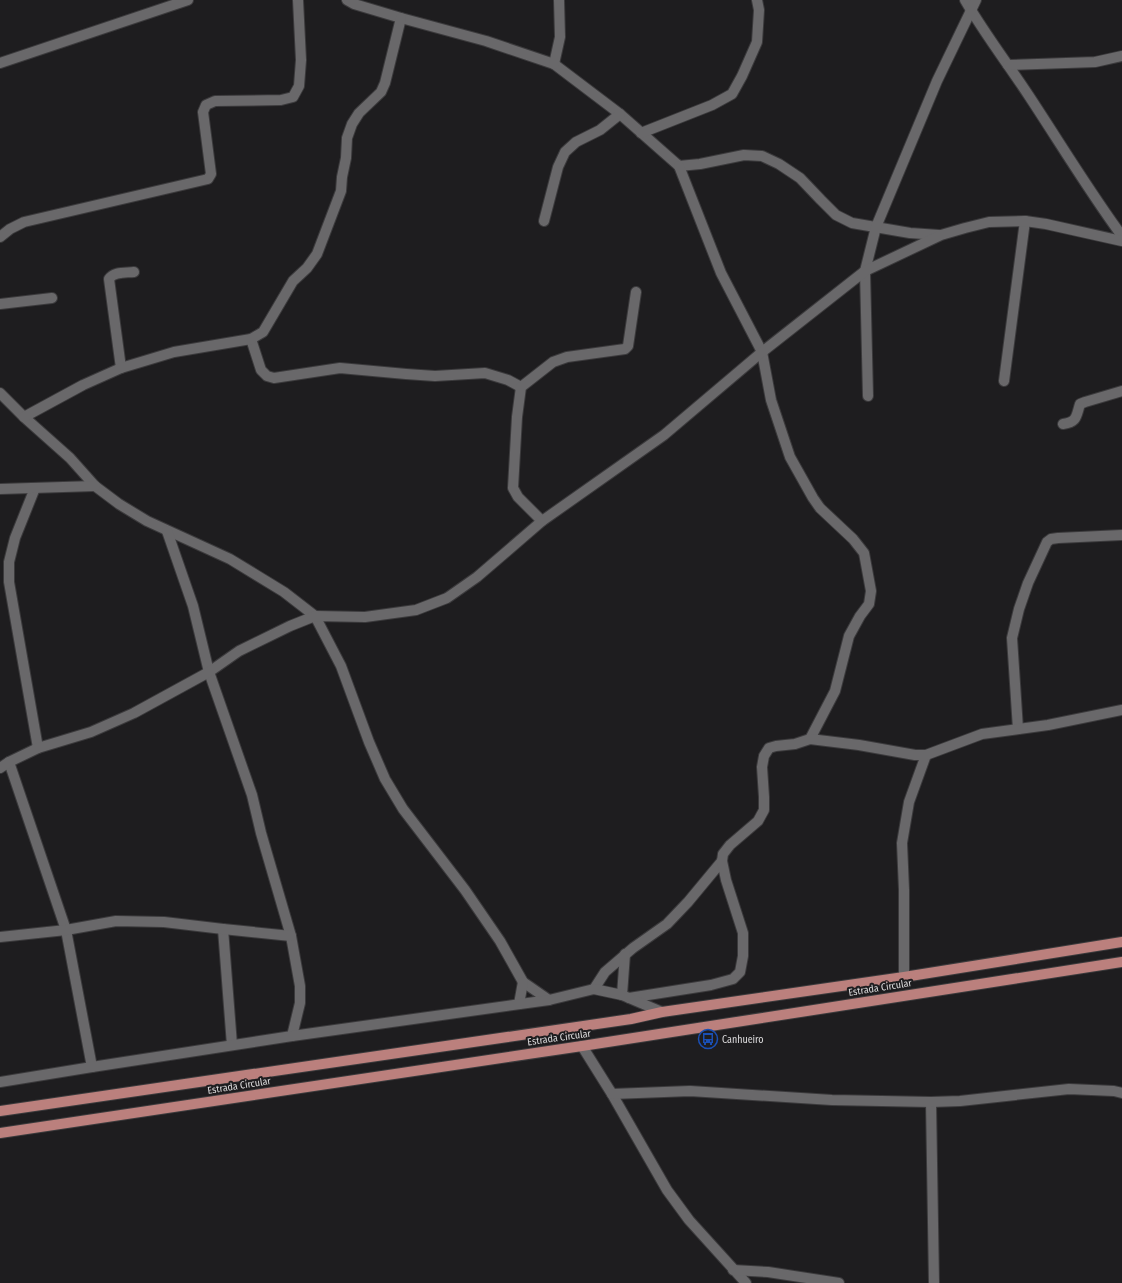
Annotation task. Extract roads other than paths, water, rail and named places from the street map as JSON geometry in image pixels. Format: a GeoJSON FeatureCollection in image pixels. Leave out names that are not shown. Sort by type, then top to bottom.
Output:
{"type":"FeatureCollection","features":[{"type":"Feature","properties":{"kind":"main road","name":"Estrada Circular"},"geometry":{"type":"LineString","coordinates":[[0,1111],[616,1021],[662,1012],[904,977],[1122,942]]}},
{"type":"Feature","properties":{"kind":"main road","name":"Estrada Circular"},"geometry":{"type":"LineString","coordinates":[[0,1133],[582,1046],[1122,962]]}},
{"type":"Feature","properties":{"kind":"street"},"geometry":{"type":"LineString","coordinates":[[0,63],[188,0]]}},
{"type":"Feature","properties":{"kind":"street"},"geometry":{"type":"LineString","coordinates":[[0,237],[10,229],[24,222],[202,182],[208,179],[210,174],[203,112],[206,105],[215,101],[281,100],[293,97],[299,86],[301,60],[298,0]]}},
{"type":"Feature","properties":{"kind":"street"},"geometry":{"type":"LineString","coordinates":[[347,0],[354,4],[401,18],[486,41],[554,64],[620,114],[679,166],[720,273],[762,352],[771,400],[790,457],[820,508],[853,539],[864,553],[871,591],[869,604],[860,616],[849,636],[841,662],[835,691],[810,740]]}},
{"type":"Feature","properties":{"kind":"street"},"geometry":{"type":"LineString","coordinates":[[554,64],[560,37],[559,0]]}},
{"type":"Feature","properties":{"kind":"street"},"geometry":{"type":"LineString","coordinates":[[641,132],[712,105],[732,94],[742,76],[757,42],[759,10],[757,0]]}},
{"type":"Feature","properties":{"kind":"street"},"geometry":{"type":"LineString","coordinates":[[965,0],[1100,206],[1122,236]]}},
{"type":"Feature","properties":{"kind":"street"},"geometry":{"type":"LineString","coordinates":[[868,396],[865,271],[876,227],[937,81],[976,0]]}},
{"type":"Feature","properties":{"kind":"street"},"geometry":{"type":"LineString","coordinates":[[24,417],[83,385],[122,368],[174,352],[251,339],[264,332],[293,281],[307,268],[317,254],[341,191],[342,176],[346,158],[347,138],[352,124],[359,113],[380,92],[385,83],[401,18]]}},
{"type":"Feature","properties":{"kind":"street"},"geometry":{"type":"LineString","coordinates":[[1008,64],[1095,62],[1122,56]]}},
{"type":"Feature","properties":{"kind":"street"},"geometry":{"type":"LineString","coordinates":[[544,221],[558,167],[565,152],[576,142],[600,130],[620,114]]}},
{"type":"Feature","properties":{"kind":"street"},"geometry":{"type":"LineString","coordinates":[[679,166],[700,164],[744,155],[762,156],[779,164],[800,178],[836,215],[852,223],[910,233],[940,235]]}},
{"type":"Feature","properties":{"kind":"street"},"geometry":{"type":"LineString","coordinates":[[1004,381],[1025,221]]}},
{"type":"Feature","properties":{"kind":"street"},"geometry":{"type":"LineString","coordinates":[[0,768],[38,748],[91,732],[134,713],[209,672],[239,651],[290,626],[315,616],[364,617],[416,610],[447,598],[476,577],[542,521],[664,435],[762,352],[865,271],[940,235],[990,222],[1025,221],[1046,224],[1122,241]]}},
{"type":"Feature","properties":{"kind":"street"},"geometry":{"type":"LineString","coordinates":[[122,368],[109,279],[114,274],[134,272]]}},
{"type":"Feature","properties":{"kind":"street"},"geometry":{"type":"LineString","coordinates":[[542,521],[518,497],[513,488],[517,417],[521,387],[553,362],[567,357],[625,349],[628,346],[636,292]]}},
{"type":"Feature","properties":{"kind":"street"},"geometry":{"type":"LineString","coordinates":[[0,304],[52,298]]}},
{"type":"Feature","properties":{"kind":"street"},"geometry":{"type":"LineString","coordinates":[[251,339],[261,370],[267,376],[274,378],[340,368],[435,376],[485,373],[508,380],[521,387]]}},
{"type":"Feature","properties":{"kind":"street"},"geometry":{"type":"LineString","coordinates":[[1063,424],[1071,423],[1075,420],[1080,404],[1122,391]]}},
{"type":"Feature","properties":{"kind":"street"},"geometry":{"type":"LineString","coordinates":[[0,393],[24,417],[70,458],[95,486],[119,504],[166,531],[230,559],[284,592],[315,616],[340,666],[385,780],[403,809],[465,890],[500,941],[524,982],[549,1000]]}},
{"type":"Feature","properties":{"kind":"street"},"geometry":{"type":"LineString","coordinates":[[0,489],[95,486]]}},
{"type":"Feature","properties":{"kind":"street"},"geometry":{"type":"LineString","coordinates":[[35,488],[15,538],[9,562],[8,582],[38,748]]}},
{"type":"Feature","properties":{"kind":"street"},"geometry":{"type":"LineString","coordinates":[[166,531],[193,606],[209,672],[252,795],[261,833],[291,936],[300,986],[300,1003],[292,1036]]}},
{"type":"Feature","properties":{"kind":"street"},"geometry":{"type":"LineString","coordinates":[[1018,729],[1012,638],[1019,609],[1028,582],[1046,542],[1051,539],[1058,538],[1122,535]]}},
{"type":"Feature","properties":{"kind":"street"},"geometry":{"type":"LineString","coordinates":[[626,996],[711,985],[733,979],[740,972],[743,956],[743,933],[726,880],[722,861],[723,854],[730,845],[758,821],[764,810],[762,767],[764,756],[769,748],[810,740],[859,745],[915,755],[926,755],[982,734],[1048,725],[1122,710]]}},
{"type":"Feature","properties":{"kind":"street"},"geometry":{"type":"LineString","coordinates":[[904,977],[904,890],[902,843],[909,802],[926,755]]}},
{"type":"Feature","properties":{"kind":"street"},"geometry":{"type":"LineString","coordinates":[[9,762],[66,930],[92,1066]]}},
{"type":"Feature","properties":{"kind":"street"},"geometry":{"type":"LineString","coordinates":[[594,989],[605,972],[625,954],[667,924],[688,902],[722,861]]}},
{"type":"Feature","properties":{"kind":"street"},"geometry":{"type":"LineString","coordinates":[[0,937],[66,930],[116,921],[164,922],[291,936]]}},
{"type":"Feature","properties":{"kind":"street"},"geometry":{"type":"LineString","coordinates":[[223,929],[232,1045]]}},
{"type":"Feature","properties":{"kind":"street"},"geometry":{"type":"LineString","coordinates":[[625,954],[626,996]]}},
{"type":"Feature","properties":{"kind":"street"},"geometry":{"type":"LineString","coordinates":[[519,1004],[524,982]]}},
{"type":"Feature","properties":{"kind":"street"},"geometry":{"type":"LineString","coordinates":[[0,1082],[92,1066],[292,1036],[549,1000],[594,989],[626,996],[662,1012]]}},
{"type":"Feature","properties":{"kind":"street"},"geometry":{"type":"LineString","coordinates":[[582,1046],[612,1094],[667,1190],[684,1214],[746,1283]]}},
{"type":"Feature","properties":{"kind":"street"},"geometry":{"type":"LineString","coordinates":[[612,1094],[690,1091],[832,1100],[931,1102],[960,1101],[1069,1089],[1114,1091],[1122,1093]]}},
{"type":"Feature","properties":{"kind":"street"},"geometry":{"type":"LineString","coordinates":[[931,1102],[934,1283]]}},
{"type":"Feature","properties":{"kind":"street"},"geometry":{"type":"LineString","coordinates":[[733,1270],[768,1272],[839,1283]]}},
{"type":"Feature","properties":{"kind":"place","name":"Canhueiro"},"geometry":{"type":"Point","coordinates":[708,1039]}}]}
